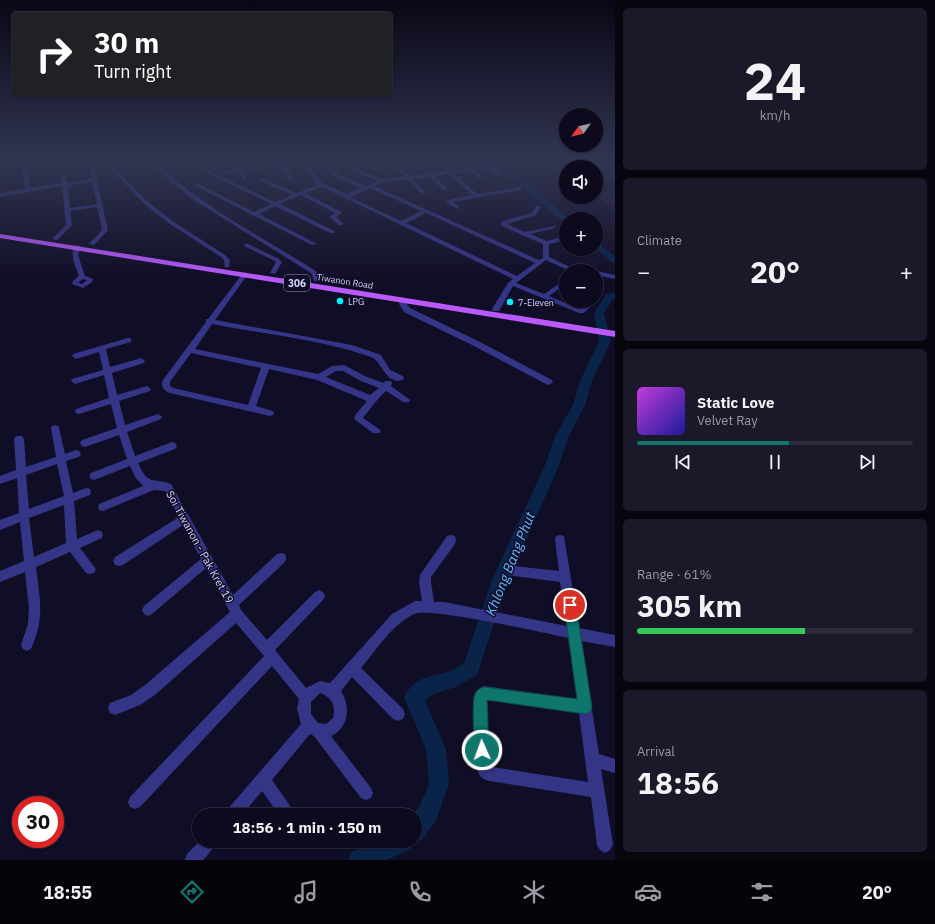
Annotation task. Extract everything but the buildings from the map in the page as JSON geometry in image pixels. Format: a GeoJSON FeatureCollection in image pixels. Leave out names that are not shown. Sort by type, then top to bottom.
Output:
{"type":"FeatureCollection","features":[{"type":"Feature","properties":{"kind":"main road","name":"Tiwanon Road"},"geometry":{"type":"LineString","coordinates":[[0,230],[92,244],[225,268],[245,274],[403,300],[593,327]]}},
{"type":"Feature","properties":{"kind":"main road","name":"Tiwanon Road"},"geometry":{"type":"LineString","coordinates":[[0,236],[225,268],[273,273],[496,309],[609,331],[615,328]]}},
{"type":"Feature","properties":{"kind":"street"},"geometry":{"type":"LineString","coordinates":[[55,238],[69,225],[67,202]]}},
{"type":"Feature","properties":{"kind":"street"},"geometry":{"type":"LineString","coordinates":[[145,202],[172,223],[223,256],[227,260],[225,268]]}},
{"type":"Feature","properties":{"kind":"street"},"geometry":{"type":"LineString","coordinates":[[199,202],[314,272],[316,280]]}},
{"type":"Feature","properties":{"kind":"street"},"geometry":{"type":"LineString","coordinates":[[231,202],[314,244]]}},
{"type":"Feature","properties":{"kind":"street"},"geometry":{"type":"LineString","coordinates":[[271,202],[332,232]]}},
{"type":"Feature","properties":{"kind":"street"},"geometry":{"type":"LineString","coordinates":[[254,214],[279,202]]}},
{"type":"Feature","properties":{"kind":"street"},"geometry":{"type":"LineString","coordinates":[[317,202],[338,212],[339,213],[332,217],[341,224]]}},
{"type":"Feature","properties":{"kind":"street"},"geometry":{"type":"LineString","coordinates":[[360,202],[517,278]]}},
{"type":"Feature","properties":{"kind":"street"},"geometry":{"type":"LineString","coordinates":[[402,202],[539,262]]}},
{"type":"Feature","properties":{"kind":"street"},"geometry":{"type":"LineString","coordinates":[[449,202],[457,207]]}},
{"type":"Feature","properties":{"kind":"street"},"geometry":{"type":"LineString","coordinates":[[68,210],[100,205],[105,230],[92,244]]}},
{"type":"Feature","properties":{"kind":"street"},"geometry":{"type":"LineString","coordinates":[[538,207],[534,214],[504,222],[504,225],[546,243],[559,240]]}},
{"type":"Feature","properties":{"kind":"street"},"geometry":{"type":"LineString","coordinates":[[403,222],[424,212]]}},
{"type":"Feature","properties":{"kind":"street"},"geometry":{"type":"LineString","coordinates":[[524,234],[553,226]]}},
{"type":"Feature","properties":{"kind":"street"},"geometry":{"type":"LineString","coordinates":[[546,243],[546,258]]}},
{"type":"Feature","properties":{"kind":"street"},"geometry":{"type":"LineString","coordinates":[[246,245],[279,262],[273,273]]}},
{"type":"Feature","properties":{"kind":"street"},"geometry":{"type":"LineString","coordinates":[[78,247],[75,255],[82,277]]}},
{"type":"Feature","properties":{"kind":"street"},"geometry":{"type":"LineString","coordinates":[[496,309],[510,283],[546,258]]}},
{"type":"Feature","properties":{"kind":"street"},"geometry":{"type":"LineString","coordinates":[[546,258],[559,264]]}},
{"type":"Feature","properties":{"kind":"street"},"geometry":{"type":"LineString","coordinates":[[245,274],[209,321],[166,382],[166,387],[170,390],[270,412]]}},
{"type":"Feature","properties":{"kind":"street"},"geometry":{"type":"LineString","coordinates":[[603,274],[615,277]]}},
{"type":"Feature","properties":{"kind":"street"},"geometry":{"type":"LineString","coordinates":[[510,283],[559,303]]}},
{"type":"Feature","properties":{"kind":"street"},"geometry":{"type":"LineString","coordinates":[[544,297],[559,286]]}},
{"type":"Feature","properties":{"kind":"street"},"geometry":{"type":"LineString","coordinates":[[403,300],[402,304],[407,310],[483,347],[549,382]]}},
{"type":"Feature","properties":{"kind":"street"},"geometry":{"type":"LineString","coordinates":[[571,308],[578,311],[581,311],[585,308]]}},
{"type":"Feature","properties":{"kind":"street"},"geometry":{"type":"LineString","coordinates":[[209,321],[349,347],[378,357],[390,376],[400,378]]}},
{"type":"Feature","properties":{"kind":"street"},"geometry":{"type":"LineString","coordinates":[[76,356],[128,340]]}},
{"type":"Feature","properties":{"kind":"street","name":"Soi Tiwanon - Pak Kret 19"},"geometry":{"type":"LineString","coordinates":[[102,348],[114,399],[132,462],[143,481],[152,486],[168,487],[234,609],[306,698]]}},
{"type":"Feature","properties":{"kind":"street"},"geometry":{"type":"LineString","coordinates":[[189,350],[319,377],[372,399]]}},
{"type":"Feature","properties":{"kind":"street"},"geometry":{"type":"LineString","coordinates":[[76,381],[141,361]]}},
{"type":"Feature","properties":{"kind":"street"},"geometry":{"type":"LineString","coordinates":[[251,408],[266,365]]}},
{"type":"Feature","properties":{"kind":"street"},"geometry":{"type":"LineString","coordinates":[[319,377],[335,368],[344,368],[364,379],[386,387],[406,400]]}},
{"type":"Feature","properties":{"kind":"street"},"geometry":{"type":"LineString","coordinates":[[376,430],[358,419],[372,399],[386,387],[390,376]]}},
{"type":"Feature","properties":{"kind":"street"},"geometry":{"type":"LineString","coordinates":[[79,411],[146,389]]}},
{"type":"Feature","properties":{"kind":"street"},"geometry":{"type":"LineString","coordinates":[[85,443],[158,417]]}},
{"type":"Feature","properties":{"kind":"street"},"geometry":{"type":"LineString","coordinates":[[55,428],[68,498],[72,547],[90,569]]}},
{"type":"Feature","properties":{"kind":"street"},"geometry":{"type":"LineString","coordinates":[[19,439],[20,474],[35,618],[27,645]]}},
{"type":"Feature","properties":{"kind":"street"},"geometry":{"type":"LineString","coordinates":[[94,476],[172,446]]}},
{"type":"Feature","properties":{"kind":"street"},"geometry":{"type":"LineString","coordinates":[[0,480],[76,454]]}},
{"type":"Feature","properties":{"kind":"street"},"geometry":{"type":"LineString","coordinates":[[103,507],[152,486]]}},
{"type":"Feature","properties":{"kind":"street"},"geometry":{"type":"LineString","coordinates":[[0,525],[86,492]]}},
{"type":"Feature","properties":{"kind":"street"},"geometry":{"type":"LineString","coordinates":[[119,561],[186,518]]}},
{"type":"Feature","properties":{"kind":"street"},"geometry":{"type":"LineString","coordinates":[[0,577],[98,535]]}},
{"type":"Feature","properties":{"kind":"street"},"geometry":{"type":"LineString","coordinates":[[429,607],[425,582],[426,575],[451,540]]}},
{"type":"Feature","properties":{"kind":"street"},"geometry":{"type":"LineString","coordinates":[[560,540],[605,845]]}},
{"type":"Feature","properties":{"kind":"street"},"geometry":{"type":"LineString","coordinates":[[116,708],[135,700],[150,690],[234,609],[281,558]]}},
{"type":"Feature","properties":{"kind":"street"},"geometry":{"type":"LineString","coordinates":[[148,610],[208,560]]}},
{"type":"Feature","properties":{"kind":"street"},"geometry":{"type":"LineString","coordinates":[[514,571],[566,577]]}},
{"type":"Feature","properties":{"kind":"street"},"geometry":{"type":"LineString","coordinates":[[134,802],[319,596]]}},
{"type":"Feature","properties":{"kind":"street"},"geometry":{"type":"LineString","coordinates":[[332,691],[353,669],[396,618],[415,607],[444,608],[615,641]]}},
{"type":"Feature","properties":{"kind":"street"},"geometry":{"type":"LineString","coordinates":[[353,669],[398,714]]}},
{"type":"Feature","properties":{"kind":"street"},"geometry":{"type":"LineString","coordinates":[[314,728],[326,731],[337,724],[340,717],[340,702],[332,691],[320,687],[314,689],[306,698],[303,712],[314,728],[366,792]]}},
{"type":"Feature","properties":{"kind":"street"},"geometry":{"type":"LineString","coordinates":[[585,707],[484,693],[481,695],[480,699],[482,761],[484,769],[489,774],[598,791]]}},
{"type":"Feature","properties":{"kind":"street"},"geometry":{"type":"LineString","coordinates":[[238,808],[263,780],[314,728]]}},
{"type":"Feature","properties":{"kind":"street"},"geometry":{"type":"LineString","coordinates":[[593,760],[615,766]]}},
{"type":"Feature","properties":{"kind":"street"},"geometry":{"type":"LineString","coordinates":[[263,780],[283,808]]}},
{"type":"Feature","properties":{"kind":"street"},"geometry":{"type":"LineString","coordinates":[[193,860],[204,848]]}},
{"type":"Feature","properties":{"kind":"waterway","name":"Khlong Bang Phut"},"geometry":{"type":"LineString","coordinates":[[545,202],[559,214]]}},
{"type":"Feature","properties":{"kind":"waterway","name":"Khlong Bang Phut"},"geometry":{"type":"LineString","coordinates":[[603,251],[615,260]]}},
{"type":"Feature","properties":{"kind":"waterway","name":"Khlong Bang Phut"},"geometry":{"type":"LineString","coordinates":[[422,821],[428,812],[439,784],[436,749],[414,698],[425,687],[456,678],[471,669],[498,586],[553,463],[561,438],[579,405],[586,381],[605,341],[599,313],[610,296],[615,296]]}},
{"type":"Feature","properties":{"kind":"waterway","name":"Khlong Bang Phut"},"geometry":{"type":"LineString","coordinates":[[359,860],[388,848]]}},
{"type":"Feature","properties":{"kind":"place","name":"LPG"},"geometry":{"type":"Point","coordinates":[340,301]}},
{"type":"Feature","properties":{"kind":"place","name":"7-Eleven"},"geometry":{"type":"Point","coordinates":[510,302]}},
{"type":"Feature","properties":{"kind":"route"},"geometry":{"type":"LineString","coordinates":[[482,750],[480,699],[481,695],[484,693],[585,707],[570,605]]}}]}
